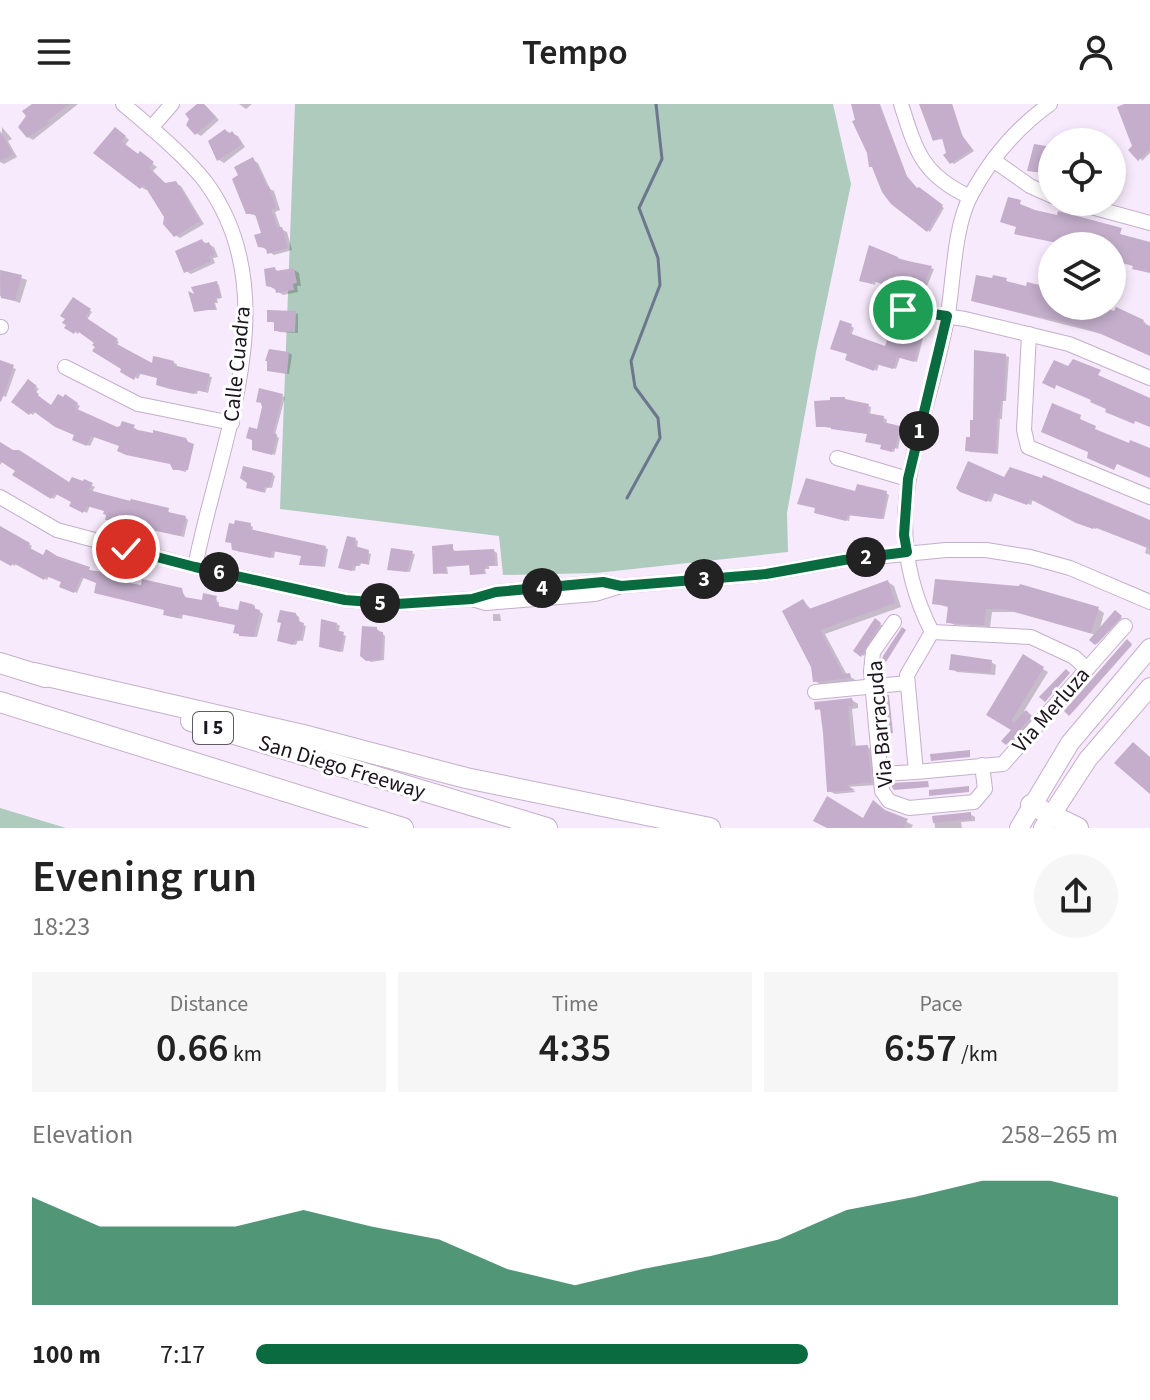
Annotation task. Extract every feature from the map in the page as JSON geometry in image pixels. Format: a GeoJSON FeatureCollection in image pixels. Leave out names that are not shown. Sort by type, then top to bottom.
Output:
{"type":"FeatureCollection","features":[{"type":"Feature","properties":{"kind":"highway","name":"San Diego Freeway"},"geometry":{"type":"LineString","coordinates":[[0,663],[547,828]]}},
{"type":"Feature","properties":{"kind":"highway"},"geometry":{"type":"LineString","coordinates":[[34,673],[260,725],[466,778],[710,828]]}},
{"type":"Feature","properties":{"kind":"highway","name":"San Diego Freeway"},"geometry":{"type":"LineString","coordinates":[[0,702],[403,828]]}},
{"type":"Feature","properties":{"kind":"highway"},"geometry":{"type":"LineString","coordinates":[[1031,805],[1047,821],[1078,828]]}},
{"type":"Feature","properties":{"kind":"highway"},"geometry":{"type":"LineString","coordinates":[[340,810],[373,828]]}},
{"type":"Feature","properties":{"kind":"main road"},"geometry":{"type":"LineString","coordinates":[[1019,828],[1070,743],[1150,648]]}},
{"type":"Feature","properties":{"kind":"main road"},"geometry":{"type":"LineString","coordinates":[[1047,821],[1088,759],[1150,687]]}},
{"type":"Feature","properties":{"kind":"street","name":"Calle Cuadra"},"geometry":{"type":"LineString","coordinates":[[123,104],[206,183],[238,250],[247,314],[232,423],[195,567]]}},
{"type":"Feature","properties":{"kind":"street"},"geometry":{"type":"LineString","coordinates":[[151,128],[172,104]]}},
{"type":"Feature","properties":{"kind":"street"},"geometry":{"type":"LineString","coordinates":[[901,104],[913,141],[936,179],[970,197]]}},
{"type":"Feature","properties":{"kind":"street"},"geometry":{"type":"LineString","coordinates":[[932,632],[916,601],[904,535],[908,479],[947,316],[958,240],[970,197],[993,160],[1007,141],[1049,104]]}},
{"type":"Feature","properties":{"kind":"street"},"geometry":{"type":"LineString","coordinates":[[993,160],[1038,190]]}},
{"type":"Feature","properties":{"kind":"street"},"geometry":{"type":"LineString","coordinates":[[1124,216],[1150,223]]}},
{"type":"Feature","properties":{"kind":"street"},"geometry":{"type":"LineString","coordinates":[[879,314],[903,310],[1029,334],[1069,344],[1150,378]]}},
{"type":"Feature","properties":{"kind":"street"},"geometry":{"type":"LineString","coordinates":[[1029,334],[1024,430],[1028,447],[1150,497]]}},
{"type":"Feature","properties":{"kind":"street"},"geometry":{"type":"LineString","coordinates":[[65,367],[138,404],[232,423]]}},
{"type":"Feature","properties":{"kind":"street"},"geometry":{"type":"LineString","coordinates":[[837,458],[908,479]]}},
{"type":"Feature","properties":{"kind":"street"},"geometry":{"type":"LineString","coordinates":[[0,497],[57,530],[195,567],[345,600],[397,604],[472,599],[486,603],[595,594],[621,586],[766,574],[907,552],[986,550],[1070,568],[1150,602]]}},
{"type":"Feature","properties":{"kind":"street","name":"Via Barracuda"},"geometry":{"type":"LineString","coordinates":[[894,622],[873,652],[872,687],[882,791],[889,801],[909,808],[974,802],[985,789],[982,765]]}},
{"type":"Feature","properties":{"kind":"street","name":"Via Merluza"},"geometry":{"type":"LineString","coordinates":[[880,774],[1003,764],[1125,626]]}},
{"type":"Feature","properties":{"kind":"street"},"geometry":{"type":"LineString","coordinates":[[932,632],[1031,637],[1074,657],[1087,669]]}},
{"type":"Feature","properties":{"kind":"street"},"geometry":{"type":"LineString","coordinates":[[916,772],[907,675],[932,632]]}},
{"type":"Feature","properties":{"kind":"street"},"geometry":{"type":"LineString","coordinates":[[815,692],[907,683]]}},
{"type":"Feature","properties":{"kind":"green space"},"geometry":{"type":"Polygon","coordinates":[[[295,104],[833,104],[851,184],[787,513],[788,552],[596,573],[503,575],[499,536],[280,509],[295,104]]]}},
{"type":"Feature","properties":{"kind":"green space"},"geometry":{"type":"Polygon","coordinates":[[[0,808],[66,828],[0,828],[0,808]]]}},
{"type":"Feature","properties":{"kind":"building"},"geometry":{"type":"Polygon","coordinates":[[[32,104],[69,104],[27,138],[18,127],[26,116],[22,111],[32,104]]]}},
{"type":"Feature","properties":{"kind":"building"},"geometry":{"type":"Polygon","coordinates":[[[197,104],[204,104],[216,117],[195,135],[186,125],[189,119],[185,114],[197,104]]]}},
{"type":"Feature","properties":{"kind":"building"},"geometry":{"type":"Polygon","coordinates":[[[851,104],[879,104],[906,175],[917,188],[943,205],[927,232],[891,204],[882,192],[852,121],[855,120],[851,104]]]}},
{"type":"Feature","properties":{"kind":"building"},"geometry":{"type":"Polygon","coordinates":[[[919,104],[952,104],[961,134],[972,149],[950,164],[943,155],[946,153],[942,138],[933,141],[919,104]]]}},
{"type":"Feature","properties":{"kind":"building"},"geometry":{"type":"Polygon","coordinates":[[[1150,104],[1150,149],[1138,161],[1128,150],[1132,146],[1117,107],[1150,104]]]}},
{"type":"Feature","properties":{"kind":"building"},"geometry":{"type":"Polygon","coordinates":[[[115,127],[126,136],[121,141],[154,162],[149,168],[165,183],[176,181],[200,221],[174,237],[163,224],[164,217],[144,185],[140,189],[93,153],[115,127]]]}},
{"type":"Feature","properties":{"kind":"building"},"geometry":{"type":"Polygon","coordinates":[[[225,129],[229,134],[232,131],[242,144],[217,161],[208,141],[225,129]]]}},
{"type":"Feature","properties":{"kind":"building"},"geometry":{"type":"Polygon","coordinates":[[[0,131],[13,154],[0,161],[0,131]]]}},
{"type":"Feature","properties":{"kind":"building"},"geometry":{"type":"Polygon","coordinates":[[[1034,144],[1038,145],[1038,172],[1027,171],[1034,144]]]}},
{"type":"Feature","properties":{"kind":"building"},"geometry":{"type":"Polygon","coordinates":[[[253,157],[269,186],[276,208],[271,209],[277,228],[282,227],[288,248],[267,254],[266,248],[258,247],[254,235],[261,233],[255,214],[246,214],[232,179],[238,175],[234,167],[253,157]]]}},
{"type":"Feature","properties":{"kind":"building"},"geometry":{"type":"Polygon","coordinates":[[[1008,197],[1021,200],[1020,204],[1038,211],[1038,216],[1077,216],[1122,228],[1121,232],[1038,232],[1038,239],[1014,234],[1016,227],[1000,222],[1008,197]]]}},
{"type":"Feature","properties":{"kind":"building"},"geometry":{"type":"Polygon","coordinates":[[[1126,236],[1150,242],[1150,273],[1132,269],[1133,266],[1126,264],[1126,236]]]}},
{"type":"Feature","properties":{"kind":"building"},"geometry":{"type":"Polygon","coordinates":[[[202,239],[204,244],[209,242],[214,254],[209,256],[211,261],[184,273],[175,251],[202,239]]]}},
{"type":"Feature","properties":{"kind":"building"},"geometry":{"type":"Polygon","coordinates":[[[869,245],[898,259],[932,266],[922,290],[908,286],[906,292],[873,281],[872,284],[859,281],[869,245]]]}},
{"type":"Feature","properties":{"kind":"building"},"geometry":{"type":"Polygon","coordinates":[[[275,267],[276,271],[294,268],[297,283],[293,284],[294,290],[276,293],[275,288],[266,286],[264,269],[275,267]]]}},
{"type":"Feature","properties":{"kind":"building"},"geometry":{"type":"Polygon","coordinates":[[[0,270],[22,275],[15,301],[1,298],[0,270]]]}},
{"type":"Feature","properties":{"kind":"building"},"geometry":{"type":"Polygon","coordinates":[[[976,275],[1007,278],[1006,281],[1026,286],[1027,282],[1038,285],[1038,316],[971,301],[976,275]]]}},
{"type":"Feature","properties":{"kind":"building"},"geometry":{"type":"Polygon","coordinates":[[[217,281],[220,297],[213,302],[215,309],[194,312],[188,291],[194,294],[191,287],[217,281]]]}},
{"type":"Feature","properties":{"kind":"building"},"geometry":{"type":"Polygon","coordinates":[[[73,297],[91,309],[85,317],[118,339],[115,343],[152,363],[153,356],[174,361],[173,365],[210,374],[205,392],[195,390],[194,394],[170,389],[156,385],[157,378],[137,373],[134,380],[120,372],[121,369],[92,351],[94,343],[76,330],[74,334],[64,328],[66,325],[62,323],[65,319],[60,316],[73,297]]]}},
{"type":"Feature","properties":{"kind":"building"},"geometry":{"type":"Polygon","coordinates":[[[267,310],[296,311],[295,332],[274,331],[274,322],[267,322],[267,310]]]}},
{"type":"Feature","properties":{"kind":"building"},"geometry":{"type":"Polygon","coordinates":[[[1126,312],[1150,326],[1150,356],[1101,334],[1055,320],[1126,320],[1126,312]]]}},
{"type":"Feature","properties":{"kind":"building"},"geometry":{"type":"Polygon","coordinates":[[[840,320],[852,324],[849,333],[885,346],[889,335],[904,340],[909,327],[922,331],[914,362],[897,357],[893,369],[876,364],[874,371],[845,360],[847,354],[830,349],[840,320]]]}},
{"type":"Feature","properties":{"kind":"building"},"geometry":{"type":"Polygon","coordinates":[[[269,349],[289,352],[287,374],[267,371],[265,361],[269,349]]]}},
{"type":"Feature","properties":{"kind":"building"},"geometry":{"type":"Polygon","coordinates":[[[974,350],[1006,354],[1004,401],[1001,401],[997,418],[996,453],[965,451],[966,437],[970,437],[970,420],[973,420],[974,350]]]}},
{"type":"Feature","properties":{"kind":"building"},"geometry":{"type":"Polygon","coordinates":[[[1073,359],[1101,370],[1098,375],[1150,398],[1150,427],[1105,412],[1106,409],[1091,400],[1056,385],[1055,389],[1042,383],[1054,360],[1068,366],[1073,359]]]}},
{"type":"Feature","properties":{"kind":"building"},"geometry":{"type":"Polygon","coordinates":[[[0,360],[14,365],[1,402],[0,401],[0,360]]]}},
{"type":"Feature","properties":{"kind":"building"},"geometry":{"type":"Polygon","coordinates":[[[28,379],[37,386],[34,389],[36,394],[51,405],[58,394],[63,397],[65,394],[78,403],[75,408],[117,427],[122,421],[135,425],[133,429],[186,438],[194,444],[188,470],[173,470],[170,464],[126,455],[117,451],[119,446],[91,436],[87,446],[72,440],[74,435],[55,427],[33,411],[29,415],[11,402],[28,379]]]}},
{"type":"Feature","properties":{"kind":"building"},"geometry":{"type":"Polygon","coordinates":[[[259,388],[283,394],[273,433],[277,434],[272,455],[252,450],[252,440],[246,438],[249,427],[257,429],[262,407],[261,403],[256,402],[259,388]]]}},
{"type":"Feature","properties":{"kind":"building"},"geometry":{"type":"Polygon","coordinates":[[[830,397],[845,397],[869,404],[867,413],[884,416],[883,422],[900,426],[895,449],[892,448],[892,452],[880,449],[881,445],[865,442],[867,434],[816,427],[814,401],[830,400],[830,397]]]}},
{"type":"Feature","properties":{"kind":"building"},"geometry":{"type":"Polygon","coordinates":[[[1052,403],[1081,415],[1080,419],[1096,426],[1095,429],[1150,448],[1150,478],[1117,464],[1114,470],[1087,458],[1088,452],[1041,432],[1052,403]]]}},
{"type":"Feature","properties":{"kind":"building"},"geometry":{"type":"Polygon","coordinates":[[[0,442],[19,450],[69,482],[72,477],[93,483],[89,490],[169,508],[168,512],[186,516],[181,536],[105,520],[104,511],[87,506],[83,513],[54,493],[51,499],[12,475],[15,471],[0,461],[0,442]]]}},
{"type":"Feature","properties":{"kind":"building"},"geometry":{"type":"Polygon","coordinates":[[[968,461],[1004,477],[1010,467],[1042,478],[1043,475],[1150,520],[1150,549],[1076,523],[1030,499],[1027,505],[991,492],[987,502],[960,492],[956,488],[968,461]]]}},
{"type":"Feature","properties":{"kind":"building"},"geometry":{"type":"Polygon","coordinates":[[[243,466],[273,473],[269,488],[264,487],[263,492],[246,488],[247,483],[240,478],[243,466]]]}},
{"type":"Feature","properties":{"kind":"building"},"geometry":{"type":"Polygon","coordinates":[[[806,478],[855,491],[857,484],[887,491],[882,519],[847,515],[846,521],[814,513],[815,508],[797,504],[806,478]]]}},
{"type":"Feature","properties":{"kind":"building"},"geometry":{"type":"Polygon","coordinates":[[[235,520],[251,523],[250,529],[326,546],[322,566],[299,565],[301,556],[272,551],[271,558],[232,550],[231,543],[225,542],[229,523],[234,524],[235,520]]]}},
{"type":"Feature","properties":{"kind":"building"},"geometry":{"type":"Polygon","coordinates":[[[0,526],[30,543],[28,547],[43,555],[46,549],[90,567],[89,570],[125,575],[124,582],[141,585],[142,579],[182,588],[184,597],[202,600],[203,593],[217,596],[215,602],[219,602],[218,606],[238,610],[240,601],[252,604],[260,610],[254,637],[233,633],[235,625],[180,614],[179,618],[163,615],[164,610],[94,593],[96,583],[81,577],[74,593],[59,587],[61,582],[46,576],[44,580],[13,563],[11,566],[0,560],[0,526]]]}},
{"type":"Feature","properties":{"kind":"building"},"geometry":{"type":"Polygon","coordinates":[[[347,536],[356,538],[355,546],[369,550],[367,564],[353,565],[352,571],[338,568],[347,536]]]}},
{"type":"Feature","properties":{"kind":"building"},"geometry":{"type":"Polygon","coordinates":[[[453,544],[453,551],[494,549],[495,565],[483,569],[484,574],[470,575],[469,565],[445,566],[446,573],[433,574],[432,546],[453,544]]]}},
{"type":"Feature","properties":{"kind":"building"},"geometry":{"type":"Polygon","coordinates":[[[391,548],[413,551],[407,572],[387,570],[391,548]]]}},
{"type":"Feature","properties":{"kind":"building"},"geometry":{"type":"Polygon","coordinates":[[[935,579],[1020,584],[1099,607],[1091,633],[1005,609],[986,609],[984,625],[946,623],[948,606],[932,604],[935,579]]]}},
{"type":"Feature","properties":{"kind":"building"},"geometry":{"type":"Polygon","coordinates":[[[888,580],[895,603],[820,630],[843,674],[850,673],[851,678],[813,682],[811,667],[782,611],[803,599],[809,609],[888,580]]]}},
{"type":"Feature","properties":{"kind":"building"},"geometry":{"type":"Polygon","coordinates":[[[280,610],[296,613],[298,621],[304,623],[300,641],[295,640],[293,645],[277,641],[280,610]]]}},
{"type":"Feature","properties":{"kind":"building"},"geometry":{"type":"Polygon","coordinates":[[[1115,610],[1122,616],[1095,645],[1089,640],[1115,610]]]}},
{"type":"Feature","properties":{"kind":"building"},"geometry":{"type":"Polygon","coordinates":[[[875,618],[881,623],[861,657],[853,651],[875,618]]]}},
{"type":"Feature","properties":{"kind":"building"},"geometry":{"type":"Polygon","coordinates":[[[321,619],[337,623],[336,630],[344,632],[340,652],[319,647],[321,619]]]}},
{"type":"Feature","properties":{"kind":"building"},"geometry":{"type":"Polygon","coordinates":[[[362,626],[377,627],[377,631],[383,632],[381,659],[366,661],[360,656],[362,626]]]}},
{"type":"Feature","properties":{"kind":"building"},"geometry":{"type":"Polygon","coordinates":[[[902,627],[906,630],[886,662],[883,656],[902,627]]]}},
{"type":"Feature","properties":{"kind":"building"},"geometry":{"type":"Polygon","coordinates":[[[1127,639],[1132,644],[1069,716],[1064,711],[1127,639]]]}},
{"type":"Feature","properties":{"kind":"building"},"geometry":{"type":"Polygon","coordinates":[[[951,654],[992,660],[990,673],[949,670],[951,654]]]}},
{"type":"Feature","properties":{"kind":"building"},"geometry":{"type":"Polygon","coordinates":[[[1023,654],[1044,667],[1011,721],[1014,723],[1026,710],[1032,716],[1006,745],[1001,741],[1011,730],[986,715],[1023,654]]]}},
{"type":"Feature","properties":{"kind":"building"},"geometry":{"type":"Polygon","coordinates":[[[1066,669],[1070,673],[1045,702],[1039,697],[1066,669]]]}},
{"type":"Feature","properties":{"kind":"building"},"geometry":{"type":"Polygon","coordinates":[[[883,695],[889,695],[893,733],[887,734],[883,695]]]}},
{"type":"Feature","properties":{"kind":"building"},"geometry":{"type":"Polygon","coordinates":[[[852,698],[853,706],[848,706],[851,746],[868,745],[871,782],[846,785],[855,790],[827,792],[820,709],[815,710],[814,702],[852,698]]]}},
{"type":"Feature","properties":{"kind":"building"},"geometry":{"type":"Polygon","coordinates":[[[1133,742],[1150,757],[1150,794],[1114,763],[1133,742]]]}},
{"type":"Feature","properties":{"kind":"building"},"geometry":{"type":"Polygon","coordinates":[[[970,750],[970,757],[931,761],[930,754],[970,750]]]}},
{"type":"Feature","properties":{"kind":"building"},"geometry":{"type":"Polygon","coordinates":[[[928,781],[929,787],[894,790],[891,783],[928,781]]]}},
{"type":"Feature","properties":{"kind":"building"},"geometry":{"type":"Polygon","coordinates":[[[969,786],[969,792],[929,796],[929,790],[969,786]]]}},
{"type":"Feature","properties":{"kind":"building"},"geometry":{"type":"Polygon","coordinates":[[[827,796],[863,818],[873,800],[885,810],[908,819],[903,828],[827,828],[813,821],[827,796]]]}},
{"type":"Feature","properties":{"kind":"building"},"geometry":{"type":"Polygon","coordinates":[[[971,812],[971,819],[933,823],[932,816],[971,812]]]}},
{"type":"Feature","properties":{"kind":"waterway"},"geometry":{"type":"LineString","coordinates":[[627,498],[660,438],[658,418],[635,387],[631,361],[660,285],[658,258],[639,208],[662,159],[656,104]]}},
{"type":"Feature","properties":{"kind":"route"},"geometry":{"type":"LineString","coordinates":[[126,549],[345,600],[397,604],[472,599],[496,592],[603,582],[621,586],[766,574],[907,552],[904,507],[908,479],[947,316],[903,310]]}}]}
